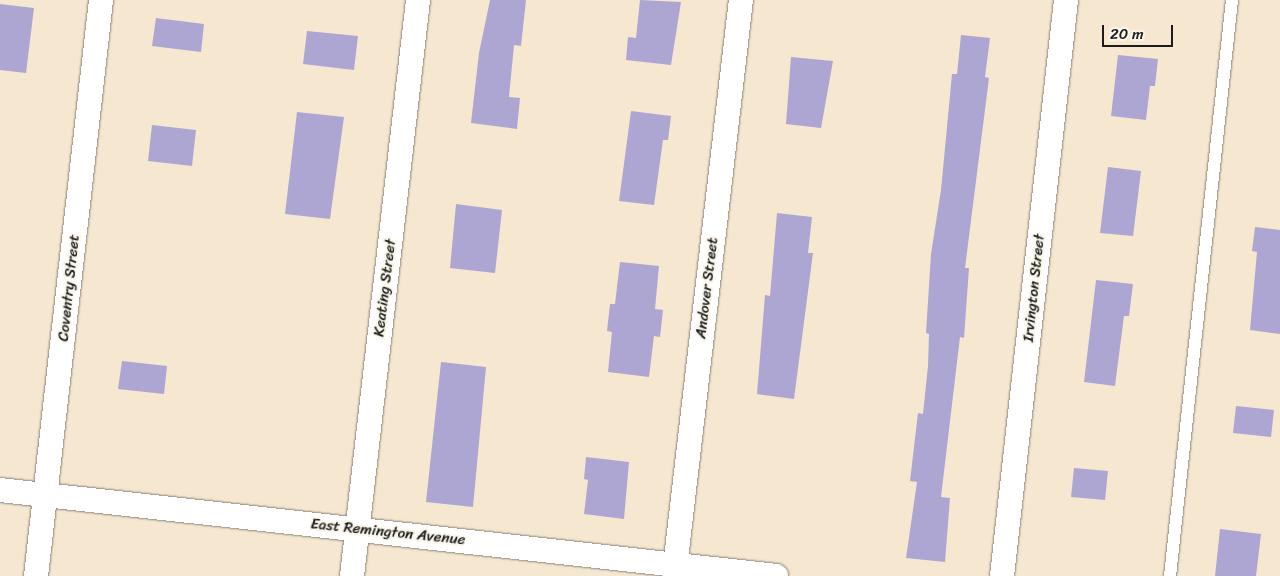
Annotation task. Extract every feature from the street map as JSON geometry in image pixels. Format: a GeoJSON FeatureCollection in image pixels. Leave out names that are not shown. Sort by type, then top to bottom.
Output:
{"type":"FeatureCollection","features":[{"type":"Feature","properties":{"kind":"street","name":"Coventry Street"},"geometry":{"type":"LineString","coordinates":[[36,576],[101,0]]}},
{"type":"Feature","properties":{"kind":"street","name":"Keating Street"},"geometry":{"type":"LineString","coordinates":[[352,576],[418,0]]}},
{"type":"Feature","properties":{"kind":"street","name":"Andover Street"},"geometry":{"type":"LineString","coordinates":[[674,570],[740,0]]}},
{"type":"Feature","properties":{"kind":"street","name":"Irvington Street"},"geometry":{"type":"LineString","coordinates":[[1002,576],[1066,0]]}},
{"type":"Feature","properties":{"kind":"street","name":"East Remington Avenue"},"geometry":{"type":"LineString","coordinates":[[0,490],[357,529],[674,570],[776,576]]}},
{"type":"Feature","properties":{"kind":"lane"},"geometry":{"type":"LineString","coordinates":[[1170,576],[1232,0]]}},
{"type":"Feature","properties":{"kind":"building"},"geometry":{"type":"Polygon","coordinates":[[[490,0],[526,0],[521,46],[514,45],[509,97],[520,98],[517,129],[471,123],[479,53],[490,0]]]}},
{"type":"Feature","properties":{"kind":"building"},"geometry":{"type":"Polygon","coordinates":[[[640,0],[681,2],[671,65],[626,60],[628,37],[636,38],[640,0]]]}},
{"type":"Feature","properties":{"kind":"building"},"geometry":{"type":"Polygon","coordinates":[[[0,4],[34,8],[26,73],[0,70],[0,4]]]}},
{"type":"Feature","properties":{"kind":"building"},"geometry":{"type":"Polygon","coordinates":[[[156,18],[204,24],[201,52],[152,46],[156,18]]]}},
{"type":"Feature","properties":{"kind":"building"},"geometry":{"type":"Polygon","coordinates":[[[307,31],[358,36],[354,70],[303,64],[307,31]]]}},
{"type":"Feature","properties":{"kind":"building"},"geometry":{"type":"Polygon","coordinates":[[[961,35],[990,38],[985,77],[989,78],[965,268],[969,268],[964,338],[960,337],[941,497],[950,498],[945,562],[906,558],[917,482],[910,481],[918,413],[923,414],[928,366],[929,334],[926,333],[931,254],[941,190],[952,74],[957,74],[961,35]]]}},
{"type":"Feature","properties":{"kind":"building"},"geometry":{"type":"Polygon","coordinates":[[[1118,55],[1158,59],[1155,86],[1150,86],[1146,120],[1111,116],[1118,55]]]}},
{"type":"Feature","properties":{"kind":"building"},"geometry":{"type":"Polygon","coordinates":[[[791,57],[833,61],[821,128],[786,124],[791,57]]]}},
{"type":"Feature","properties":{"kind":"building"},"geometry":{"type":"Polygon","coordinates":[[[631,111],[671,116],[668,140],[663,140],[654,205],[619,201],[631,111]]]}},
{"type":"Feature","properties":{"kind":"building"},"geometry":{"type":"Polygon","coordinates":[[[297,112],[344,117],[330,219],[285,214],[297,112]]]}},
{"type":"Feature","properties":{"kind":"building"},"geometry":{"type":"Polygon","coordinates":[[[152,125],[196,130],[192,166],[148,161],[152,125]]]}},
{"type":"Feature","properties":{"kind":"building"},"geometry":{"type":"Polygon","coordinates":[[[1108,167],[1141,171],[1133,236],[1100,233],[1108,167]]]}},
{"type":"Feature","properties":{"kind":"building"},"geometry":{"type":"Polygon","coordinates":[[[456,204],[502,210],[495,273],[450,268],[456,204]]]}},
{"type":"Feature","properties":{"kind":"building"},"geometry":{"type":"Polygon","coordinates":[[[777,213],[812,217],[808,253],[813,253],[794,399],[757,394],[765,295],[770,296],[777,213]]]}},
{"type":"Feature","properties":{"kind":"building"},"geometry":{"type":"Polygon","coordinates":[[[1255,227],[1280,230],[1280,334],[1250,330],[1257,252],[1252,251],[1255,227]]]}},
{"type":"Feature","properties":{"kind":"building"},"geometry":{"type":"Polygon","coordinates":[[[620,262],[659,266],[655,309],[663,310],[660,337],[654,336],[649,377],[608,372],[612,332],[607,331],[610,304],[615,304],[620,262]]]}},
{"type":"Feature","properties":{"kind":"building"},"geometry":{"type":"Polygon","coordinates":[[[1096,280],[1133,284],[1129,316],[1124,316],[1115,386],[1084,382],[1096,280]]]}},
{"type":"Feature","properties":{"kind":"building"},"geometry":{"type":"Polygon","coordinates":[[[122,361],[167,366],[164,394],[118,389],[122,361]]]}},
{"type":"Feature","properties":{"kind":"building"},"geometry":{"type":"Polygon","coordinates":[[[441,362],[486,367],[473,507],[426,502],[441,362]]]}},
{"type":"Feature","properties":{"kind":"building"},"geometry":{"type":"Polygon","coordinates":[[[1236,406],[1274,410],[1271,437],[1233,433],[1236,406]]]}},
{"type":"Feature","properties":{"kind":"building"},"geometry":{"type":"Polygon","coordinates":[[[586,457],[629,462],[624,519],[584,514],[588,480],[584,479],[586,457]]]}},
{"type":"Feature","properties":{"kind":"building"},"geometry":{"type":"Polygon","coordinates":[[[1074,468],[1108,471],[1105,500],[1071,497],[1074,468]]]}},
{"type":"Feature","properties":{"kind":"building"},"geometry":{"type":"Polygon","coordinates":[[[1220,529],[1261,534],[1256,576],[1215,576],[1220,529]]]}}]}
